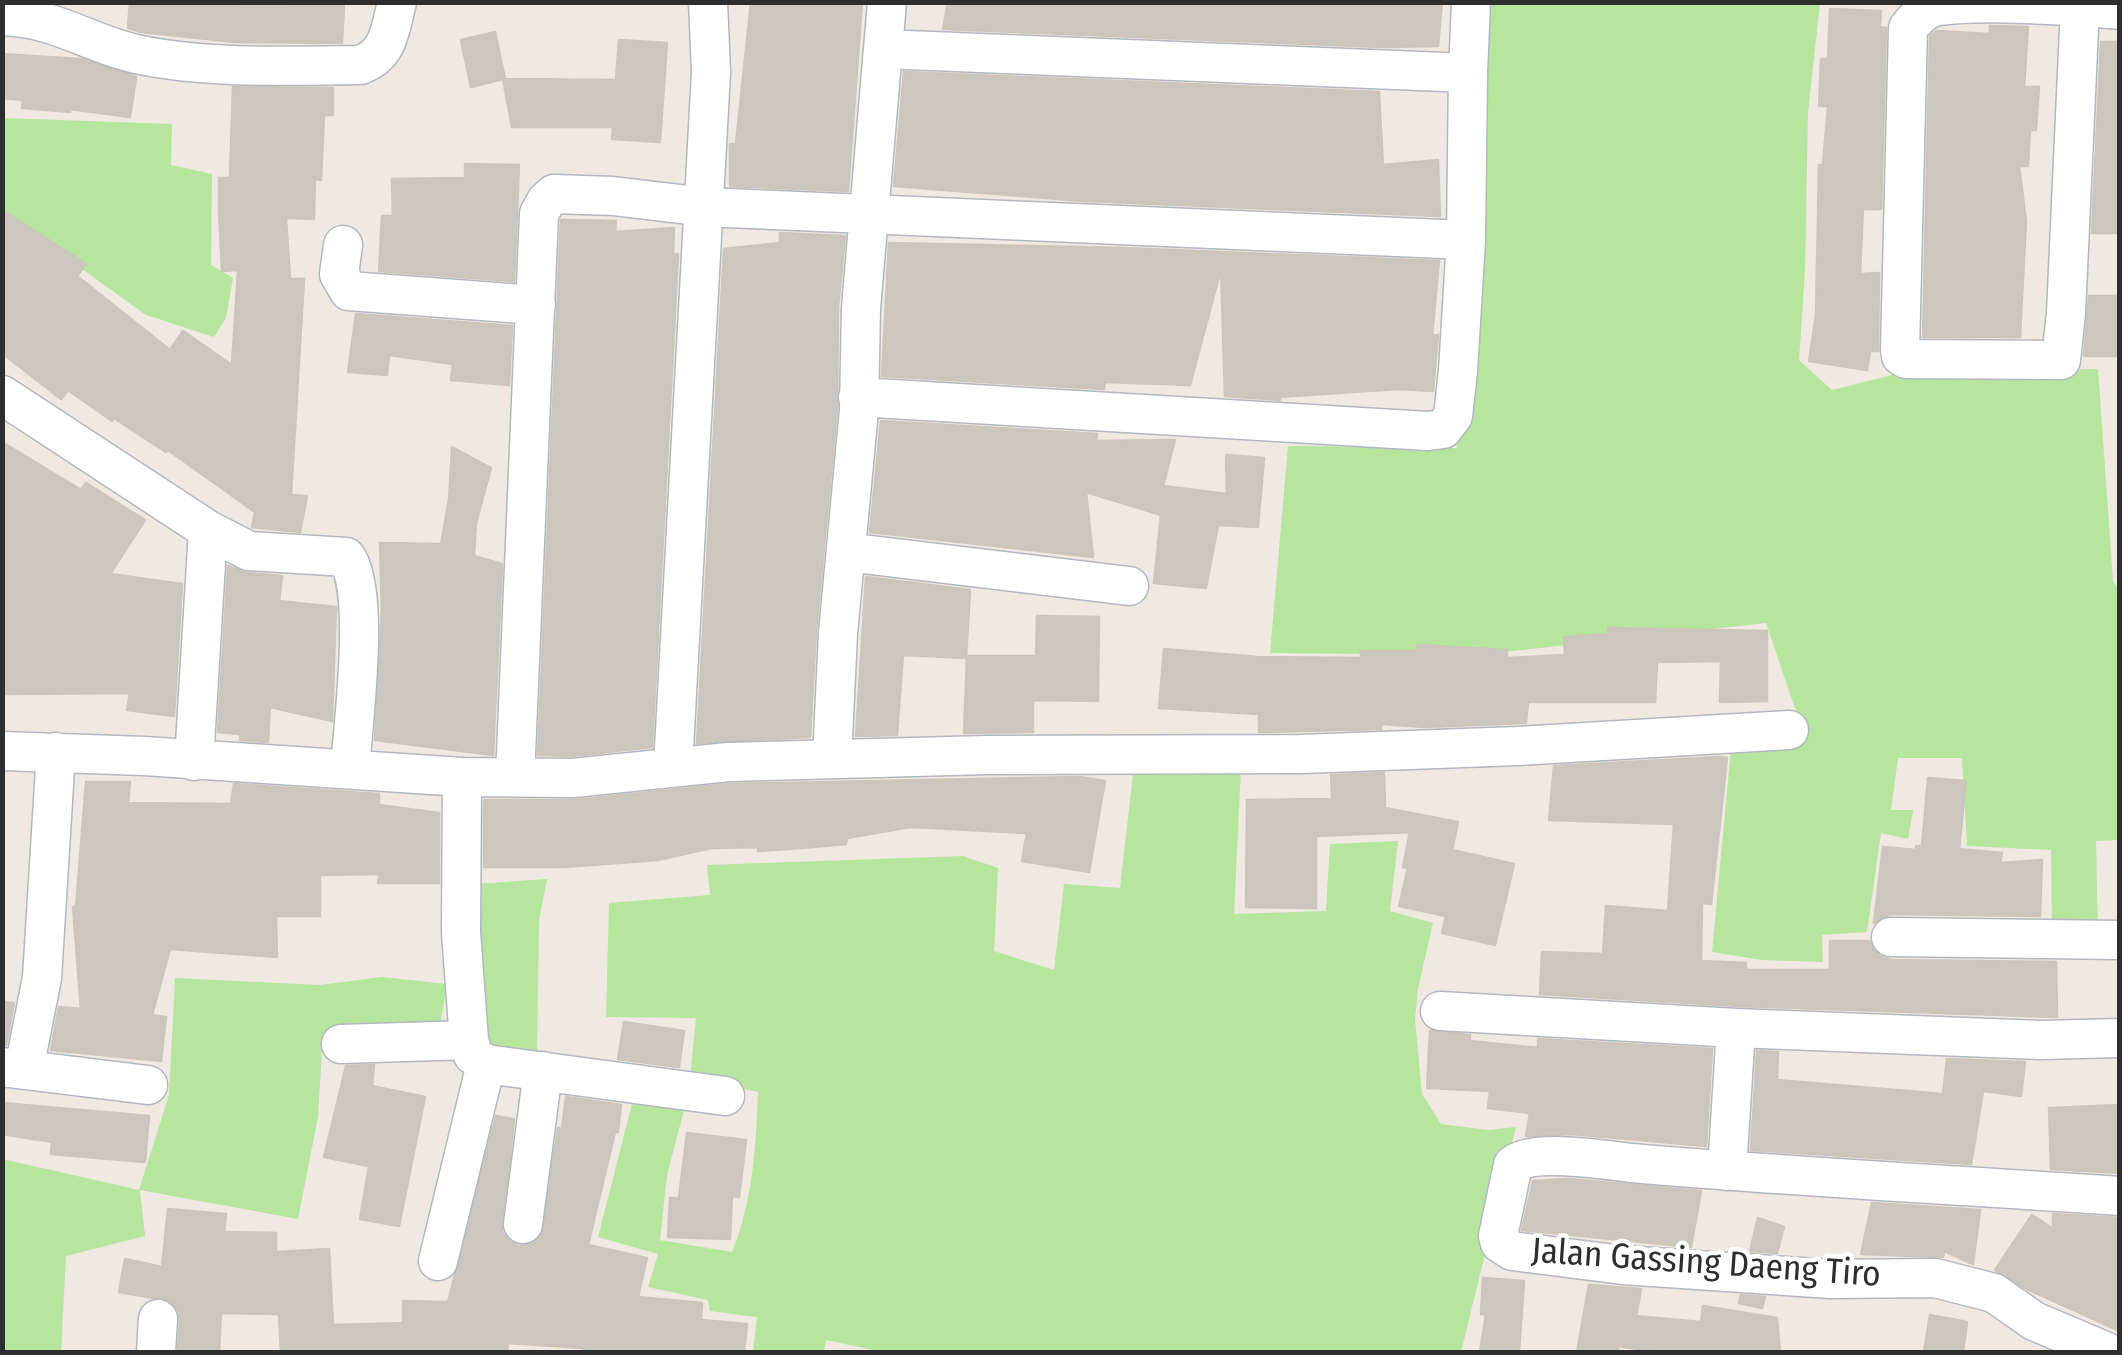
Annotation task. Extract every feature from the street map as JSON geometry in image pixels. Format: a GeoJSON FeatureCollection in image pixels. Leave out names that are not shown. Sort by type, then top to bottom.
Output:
{"type":"FeatureCollection","features":[{"type":"Feature","properties":{"kind":"street"},"geometry":{"type":"LineString","coordinates":[[2,16],[33,18],[71,28],[135,54],[208,62],[360,65],[376,60],[383,49],[397,2]]}},
{"type":"Feature","properties":{"kind":"street"},"geometry":{"type":"LineString","coordinates":[[674,767],[712,43],[708,2]]}},
{"type":"Feature","properties":{"kind":"street"},"geometry":{"type":"LineString","coordinates":[[832,759],[861,308],[887,2]]}},
{"type":"Feature","properties":{"kind":"street"},"geometry":{"type":"LineString","coordinates":[[858,397],[1363,426],[1403,432],[1443,430],[1453,416],[1466,240],[1471,2]]}},
{"type":"Feature","properties":{"kind":"street"},"geometry":{"type":"LineString","coordinates":[[2080,7],[2066,313],[2060,360],[1906,359],[1900,350],[1908,28],[1918,16],[1937,6],[1987,4],[2080,7],[2120,10]]}},
{"type":"Feature","properties":{"kind":"street"},"geometry":{"type":"LineString","coordinates":[[884,49],[1468,73]]}},
{"type":"Feature","properties":{"kind":"street"},"geometry":{"type":"LineString","coordinates":[[515,777],[539,214],[554,194],[613,196],[704,207],[1466,240]]}},
{"type":"Feature","properties":{"kind":"street"},"geometry":{"type":"LineString","coordinates":[[343,245],[339,274],[349,291],[536,304]]}},
{"type":"Feature","properties":{"kind":"street"},"geometry":{"type":"LineString","coordinates":[[2,395],[208,530],[249,551],[346,557],[358,582],[350,769]]}},
{"type":"Feature","properties":{"kind":"street"},"geometry":{"type":"LineString","coordinates":[[194,761],[208,530]]}},
{"type":"Feature","properties":{"kind":"street"},"geometry":{"type":"LineString","coordinates":[[846,552],[1129,586]]}},
{"type":"Feature","properties":{"kind":"street"},"geometry":{"type":"LineString","coordinates":[[2,751],[462,776],[573,778],[674,767],[832,759],[1301,754],[1789,730]]}},
{"type":"Feature","properties":{"kind":"street"},"geometry":{"type":"LineString","coordinates":[[56,752],[42,978],[13,1068],[148,1085]]}},
{"type":"Feature","properties":{"kind":"street"},"geometry":{"type":"LineString","coordinates":[[438,1260],[477,1052],[461,932],[462,776]]}},
{"type":"Feature","properties":{"kind":"street"},"geometry":{"type":"LineString","coordinates":[[1891,937],[2120,940]]}},
{"type":"Feature","properties":{"kind":"street"},"geometry":{"type":"LineString","coordinates":[[1440,1011],[1736,1028],[2041,1040],[2120,1038]]}},
{"type":"Feature","properties":{"kind":"street"},"geometry":{"type":"LineString","coordinates":[[1726,1172],[1736,1028]]}},
{"type":"Feature","properties":{"kind":"street"},"geometry":{"type":"LineString","coordinates":[[341,1044],[477,1052],[543,1072],[725,1096]]}},
{"type":"Feature","properties":{"kind":"street"},"geometry":{"type":"LineString","coordinates":[[523,1224],[543,1072]]}},
{"type":"Feature","properties":{"kind":"street","name":"Jalan Gassing Daeng Tiro"},"geometry":{"type":"LineString","coordinates":[[2107,1352],[2034,1320],[1994,1293],[1936,1278],[1832,1280],[1622,1265],[1512,1250],[1500,1243],[1498,1236],[1508,1179],[1513,1165],[1525,1158],[2120,1196]]}},
{"type":"Feature","properties":{"kind":"green space"},"geometry":{"type":"Polygon","coordinates":[[[1479,3],[1820,3],[1808,112],[1799,360],[1832,390],[1904,372],[2098,369],[2113,581],[2120,591],[2119,840],[2096,841],[2098,934],[2052,930],[2051,850],[1967,846],[1962,758],[1898,758],[1891,810],[1913,810],[1908,839],[1881,833],[1867,932],[1822,935],[1823,962],[1763,960],[1712,952],[1731,749],[1806,741],[1766,623],[1477,655],[1270,653],[1288,446],[1457,448],[1477,119],[1479,3]]]}},
{"type":"Feature","properties":{"kind":"green space"},"geometry":{"type":"Polygon","coordinates":[[[3,118],[172,124],[171,165],[212,174],[211,265],[233,278],[226,318],[214,337],[146,315],[3,212],[3,118]]]}},
{"type":"Feature","properties":{"kind":"green space"},"geometry":{"type":"Polygon","coordinates":[[[1134,765],[1241,767],[1234,914],[1326,911],[1330,844],[1398,841],[1390,911],[1433,923],[1415,1019],[1422,1094],[1441,1124],[1488,1130],[1516,1127],[1461,1352],[882,1352],[826,1340],[824,1352],[753,1352],[757,1317],[710,1311],[708,1300],[648,1287],[658,1254],[598,1237],[633,1100],[684,1110],[667,1175],[660,1240],[732,1252],[749,1193],[758,1092],[690,1077],[696,1018],[606,1017],[609,903],[710,895],[707,865],[963,856],[998,868],[994,951],[1054,970],[1064,884],[1120,888],[1134,765]]]}},
{"type":"Feature","properties":{"kind":"green space"},"geometry":{"type":"Polygon","coordinates":[[[547,879],[539,920],[537,1056],[500,1052],[478,1038],[476,884],[547,879]]]}},
{"type":"Feature","properties":{"kind":"green space"},"geometry":{"type":"Polygon","coordinates":[[[382,977],[447,984],[437,1045],[322,1048],[318,1117],[298,1219],[140,1190],[145,1236],[66,1256],[61,1352],[3,1352],[2,1159],[139,1190],[169,1095],[175,978],[319,985],[382,977]]]}},
{"type":"Feature","properties":{"kind":"building"},"geometry":{"type":"Polygon","coordinates":[[[130,2],[344,6],[342,43],[235,42],[141,32],[128,28],[130,2]]]}},
{"type":"Feature","properties":{"kind":"building"},"geometry":{"type":"Polygon","coordinates":[[[751,2],[862,2],[848,191],[730,186],[730,144],[736,144],[751,2]]]}},
{"type":"Feature","properties":{"kind":"building"},"geometry":{"type":"Polygon","coordinates":[[[948,2],[1442,2],[1438,46],[1381,47],[943,29],[948,2]]]}},
{"type":"Feature","properties":{"kind":"building"},"geometry":{"type":"Polygon","coordinates":[[[1830,9],[1881,11],[1880,27],[1886,28],[1881,209],[1863,209],[1860,274],[1879,273],[1878,351],[1870,351],[1867,370],[1809,361],[1816,315],[1819,165],[1823,165],[1828,106],[1819,106],[1821,59],[1828,59],[1830,9]]]}},
{"type":"Feature","properties":{"kind":"building"},"geometry":{"type":"Polygon","coordinates":[[[1990,26],[2028,27],[2024,87],[2039,87],[2028,166],[2019,166],[2026,221],[2020,337],[1923,337],[1930,36],[1937,31],[1990,34],[1990,26]]]}},
{"type":"Feature","properties":{"kind":"building"},"geometry":{"type":"Polygon","coordinates":[[[495,32],[505,79],[616,80],[619,40],[667,43],[660,142],[612,139],[613,127],[512,127],[503,79],[471,87],[461,40],[495,32]]]}},
{"type":"Feature","properties":{"kind":"building"},"geometry":{"type":"Polygon","coordinates":[[[2101,42],[2120,42],[2120,233],[2092,233],[2101,42]]]}},
{"type":"Feature","properties":{"kind":"building"},"geometry":{"type":"Polygon","coordinates":[[[2,54],[80,59],[136,77],[130,117],[22,108],[23,100],[2,98],[2,54]]]}},
{"type":"Feature","properties":{"kind":"building"},"geometry":{"type":"Polygon","coordinates":[[[904,72],[1379,92],[1383,165],[1438,160],[1440,216],[1084,201],[894,186],[904,72]]]}},
{"type":"Feature","properties":{"kind":"building"},"geometry":{"type":"Polygon","coordinates":[[[233,87],[333,88],[333,115],[324,115],[321,180],[315,179],[314,219],[286,218],[290,279],[304,279],[291,495],[307,496],[300,532],[252,527],[255,512],[168,450],[114,418],[112,421],[68,390],[61,399],[2,353],[2,210],[86,264],[77,276],[170,350],[183,331],[232,365],[238,270],[222,271],[219,178],[230,178],[233,87]]]}},
{"type":"Feature","properties":{"kind":"building"},"geometry":{"type":"Polygon","coordinates":[[[465,164],[519,165],[514,281],[379,271],[382,216],[393,216],[392,179],[465,178],[465,164]]]}},
{"type":"Feature","properties":{"kind":"building"},"geometry":{"type":"Polygon","coordinates":[[[561,220],[616,221],[615,232],[674,228],[673,255],[678,254],[652,747],[572,756],[538,755],[561,220]]]}},
{"type":"Feature","properties":{"kind":"building"},"geometry":{"type":"Polygon","coordinates":[[[780,233],[845,236],[838,307],[837,409],[810,737],[697,743],[724,249],[780,243],[780,233]]]}},
{"type":"Feature","properties":{"kind":"building"},"geometry":{"type":"Polygon","coordinates":[[[889,243],[1439,261],[1432,336],[1438,335],[1433,391],[1398,389],[1279,397],[1280,400],[1225,396],[1221,269],[1190,385],[1105,382],[1104,389],[882,376],[889,243]]]}},
{"type":"Feature","properties":{"kind":"building"},"geometry":{"type":"Polygon","coordinates":[[[2089,296],[2120,296],[2120,356],[2084,356],[2089,296]]]}},
{"type":"Feature","properties":{"kind":"building"},"geometry":{"type":"Polygon","coordinates":[[[356,314],[512,326],[509,385],[451,380],[453,364],[389,355],[387,375],[348,372],[356,314]]]}},
{"type":"Feature","properties":{"kind":"building"},"geometry":{"type":"Polygon","coordinates":[[[881,421],[1097,434],[1096,441],[1175,440],[1163,486],[1227,494],[1226,455],[1264,458],[1258,527],[1218,525],[1206,588],[1154,583],[1161,515],[1086,492],[1093,557],[870,532],[881,421]]]}},
{"type":"Feature","properties":{"kind":"building"},"geometry":{"type":"Polygon","coordinates":[[[2,442],[81,490],[86,483],[145,520],[110,574],[182,584],[174,716],[127,710],[130,693],[2,694],[2,442]]]}},
{"type":"Feature","properties":{"kind":"building"},"geometry":{"type":"Polygon","coordinates":[[[452,447],[491,468],[476,523],[474,556],[502,564],[493,755],[375,740],[382,612],[380,543],[441,544],[452,447]]]}},
{"type":"Feature","properties":{"kind":"building"},"geometry":{"type":"Polygon","coordinates":[[[228,566],[247,573],[282,576],[279,601],[336,607],[332,721],[270,707],[268,742],[240,740],[240,734],[218,732],[228,566]]]}},
{"type":"Feature","properties":{"kind":"building"},"geometry":{"type":"Polygon","coordinates":[[[866,577],[970,590],[966,658],[903,655],[897,735],[856,736],[866,577]]]}},
{"type":"Feature","properties":{"kind":"building"},"geometry":{"type":"Polygon","coordinates":[[[1037,616],[1099,617],[1098,701],[1033,700],[1033,732],[964,733],[967,656],[1036,656],[1037,616]]]}},
{"type":"Feature","properties":{"kind":"building"},"geometry":{"type":"Polygon","coordinates":[[[1608,628],[1767,631],[1767,701],[1720,702],[1721,661],[1657,662],[1655,702],[1528,702],[1526,723],[1425,727],[1381,724],[1381,729],[1259,732],[1259,714],[1159,708],[1164,649],[1257,657],[1361,658],[1361,651],[1417,651],[1418,645],[1507,650],[1507,658],[1565,655],[1564,637],[1608,634],[1608,628]]]}},
{"type":"Feature","properties":{"kind":"building"},"geometry":{"type":"Polygon","coordinates":[[[1727,758],[1711,904],[1702,903],[1701,961],[1746,963],[1746,970],[1830,970],[1830,941],[1869,941],[1879,956],[1891,960],[2056,962],[2057,1017],[1737,1006],[1540,994],[1542,952],[1603,954],[1606,906],[1668,911],[1674,824],[1549,820],[1554,766],[1727,758]]]}},
{"type":"Feature","properties":{"kind":"building"},"geometry":{"type":"Polygon","coordinates":[[[1384,773],[1385,808],[1458,822],[1452,850],[1514,864],[1495,945],[1442,933],[1446,916],[1399,906],[1408,868],[1403,867],[1410,832],[1316,836],[1316,908],[1246,907],[1247,800],[1332,799],[1331,775],[1384,773]]]}},
{"type":"Feature","properties":{"kind":"building"},"geometry":{"type":"Polygon","coordinates":[[[1079,777],[1105,781],[1089,872],[1022,861],[1027,833],[910,827],[847,838],[846,844],[758,851],[759,847],[711,848],[658,860],[564,867],[484,867],[484,800],[575,800],[729,784],[1079,777]]]}},
{"type":"Feature","properties":{"kind":"building"},"geometry":{"type":"Polygon","coordinates":[[[1928,778],[1966,781],[1959,849],[2002,853],[2000,863],[2042,860],[2040,916],[1891,914],[1874,923],[1883,847],[1916,850],[1916,846],[1922,846],[1928,778]]]}},
{"type":"Feature","properties":{"kind":"building"},"geometry":{"type":"Polygon","coordinates":[[[86,782],[130,782],[128,803],[231,804],[234,784],[379,794],[379,805],[439,813],[439,883],[378,883],[380,874],[320,875],[320,916],[276,916],[277,957],[170,949],[152,1015],[166,1017],[161,1061],[51,1050],[59,1007],[81,1009],[73,907],[86,782]]]}},
{"type":"Feature","properties":{"kind":"building"},"geometry":{"type":"Polygon","coordinates":[[[2,1002],[14,1003],[6,1045],[2,1045],[2,1002]]]}},
{"type":"Feature","properties":{"kind":"building"},"geometry":{"type":"Polygon","coordinates":[[[624,1022],[684,1031],[679,1067],[618,1059],[624,1022]]]}},
{"type":"Feature","properties":{"kind":"building"},"geometry":{"type":"Polygon","coordinates":[[[1430,1031],[1470,1035],[1470,1041],[1538,1048],[1538,1039],[1712,1049],[1706,1146],[1572,1134],[1526,1136],[1530,1113],[1488,1108],[1490,1091],[1427,1088],[1430,1031]]]}},
{"type":"Feature","properties":{"kind":"building"},"geometry":{"type":"Polygon","coordinates":[[[1757,1051],[1778,1052],[1777,1080],[1943,1094],[1947,1059],[2025,1062],[2021,1096],[1983,1091],[1971,1164],[1751,1150],[1757,1051]]]}},
{"type":"Feature","properties":{"kind":"building"},"geometry":{"type":"Polygon","coordinates":[[[374,1065],[372,1086],[425,1097],[399,1226],[360,1219],[369,1166],[324,1157],[346,1066],[374,1065]]]}},
{"type":"Feature","properties":{"kind":"building"},"geometry":{"type":"Polygon","coordinates":[[[566,1097],[621,1105],[618,1132],[588,1245],[647,1258],[638,1297],[702,1303],[701,1320],[747,1324],[744,1352],[583,1352],[584,1348],[508,1343],[507,1352],[281,1352],[279,1314],[221,1313],[219,1352],[178,1352],[180,1319],[171,1301],[119,1292],[125,1259],[162,1267],[168,1209],[226,1214],[224,1232],[276,1233],[276,1252],[329,1249],[333,1325],[403,1323],[403,1301],[448,1302],[496,1116],[514,1119],[502,1232],[519,1246],[532,1244],[541,1237],[566,1097]]]}},
{"type":"Feature","properties":{"kind":"building"},"geometry":{"type":"Polygon","coordinates":[[[2,1103],[149,1116],[145,1162],[51,1154],[52,1142],[2,1134],[2,1103]]]}},
{"type":"Feature","properties":{"kind":"building"},"geometry":{"type":"Polygon","coordinates":[[[2120,1105],[2120,1173],[2051,1169],[2049,1108],[2120,1105]]]}},
{"type":"Feature","properties":{"kind":"building"},"geometry":{"type":"Polygon","coordinates":[[[687,1133],[746,1140],[739,1197],[732,1196],[730,1239],[668,1237],[670,1198],[679,1198],[687,1133]]]}},
{"type":"Feature","properties":{"kind":"building"},"geometry":{"type":"Polygon","coordinates":[[[1569,1179],[1701,1191],[1691,1247],[1522,1230],[1533,1181],[1569,1179]]]}},
{"type":"Feature","properties":{"kind":"building"},"geometry":{"type":"Polygon","coordinates":[[[1872,1203],[1980,1210],[1973,1264],[1944,1251],[1943,1257],[1861,1254],[1872,1203]]]}},
{"type":"Feature","properties":{"kind":"building"},"geometry":{"type":"Polygon","coordinates":[[[2053,1214],[2120,1218],[2120,1331],[2027,1289],[1995,1270],[2032,1215],[2053,1229],[2053,1214]]]}},
{"type":"Feature","properties":{"kind":"building"},"geometry":{"type":"Polygon","coordinates":[[[1758,1218],[1784,1227],[1777,1253],[1750,1251],[1758,1218]]]}},
{"type":"Feature","properties":{"kind":"building"},"geometry":{"type":"Polygon","coordinates":[[[1483,1278],[1524,1281],[1519,1352],[1480,1352],[1486,1314],[1481,1314],[1483,1278]]]}},
{"type":"Feature","properties":{"kind":"building"},"geometry":{"type":"Polygon","coordinates":[[[1589,1285],[1641,1289],[1636,1316],[1701,1322],[1703,1306],[1777,1318],[1780,1352],[1658,1352],[1618,1346],[1618,1352],[1577,1352],[1589,1285]]]}},
{"type":"Feature","properties":{"kind":"building"},"geometry":{"type":"Polygon","coordinates":[[[1741,1295],[1765,1297],[1762,1308],[1739,1303],[1741,1295]]]}},
{"type":"Feature","properties":{"kind":"building"},"geometry":{"type":"Polygon","coordinates":[[[1930,1315],[1967,1322],[1963,1352],[1924,1352],[1930,1315]]]}}]}
